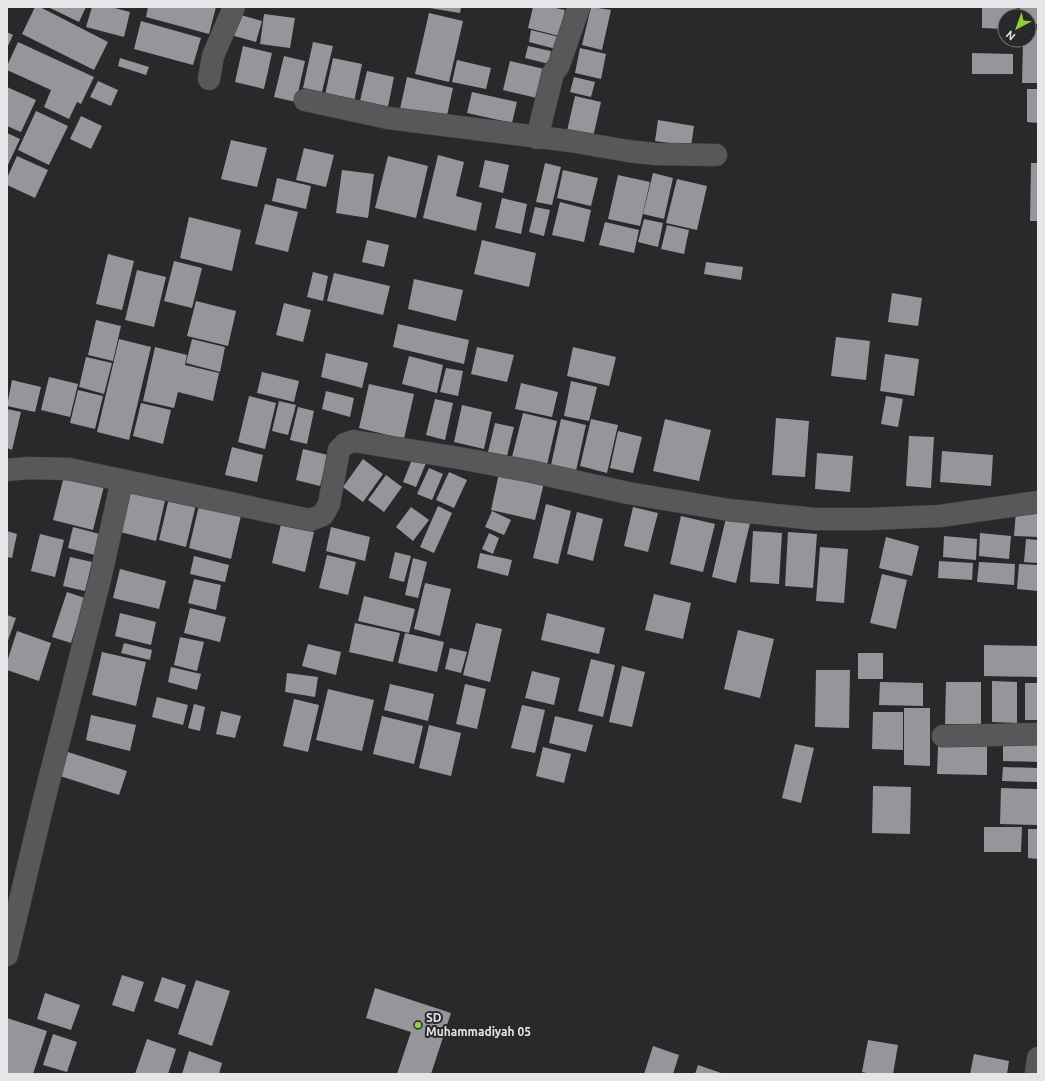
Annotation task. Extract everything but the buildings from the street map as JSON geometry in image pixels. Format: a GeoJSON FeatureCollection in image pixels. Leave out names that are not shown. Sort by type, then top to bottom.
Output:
{"type":"FeatureCollection","features":[{"type":"Feature","properties":{"kind":"street"},"geometry":{"type":"LineString","coordinates":[[209,79],[213,56],[234,7]]}},
{"type":"Feature","properties":{"kind":"street"},"geometry":{"type":"LineString","coordinates":[[537,138],[553,73],[559,66],[579,7]]}},
{"type":"Feature","properties":{"kind":"street"},"geometry":{"type":"LineString","coordinates":[[305,100],[388,118],[570,141],[654,154],[716,154]]}},
{"type":"Feature","properties":{"kind":"street"},"geometry":{"type":"LineString","coordinates":[[7,470],[28,468],[70,469],[214,501],[310,520],[323,515],[328,504],[339,450],[345,444],[352,441],[498,465],[628,494],[729,510],[815,519],[870,519],[940,516],[1038,502]]}},
{"type":"Feature","properties":{"kind":"street"},"geometry":{"type":"LineString","coordinates":[[7,955],[45,796],[100,579],[122,480]]}},
{"type":"Feature","properties":{"kind":"street"},"geometry":{"type":"LineString","coordinates":[[943,736],[1038,734]]}},
{"type":"Feature","properties":{"kind":"street"},"geometry":{"type":"LineString","coordinates":[[1036,1074],[1038,1058]]}},
{"type":"Feature","properties":{"kind":"place","name":"SD Muhammadiyah 05"},"geometry":{"type":"Point","coordinates":[418,1025]}}]}
